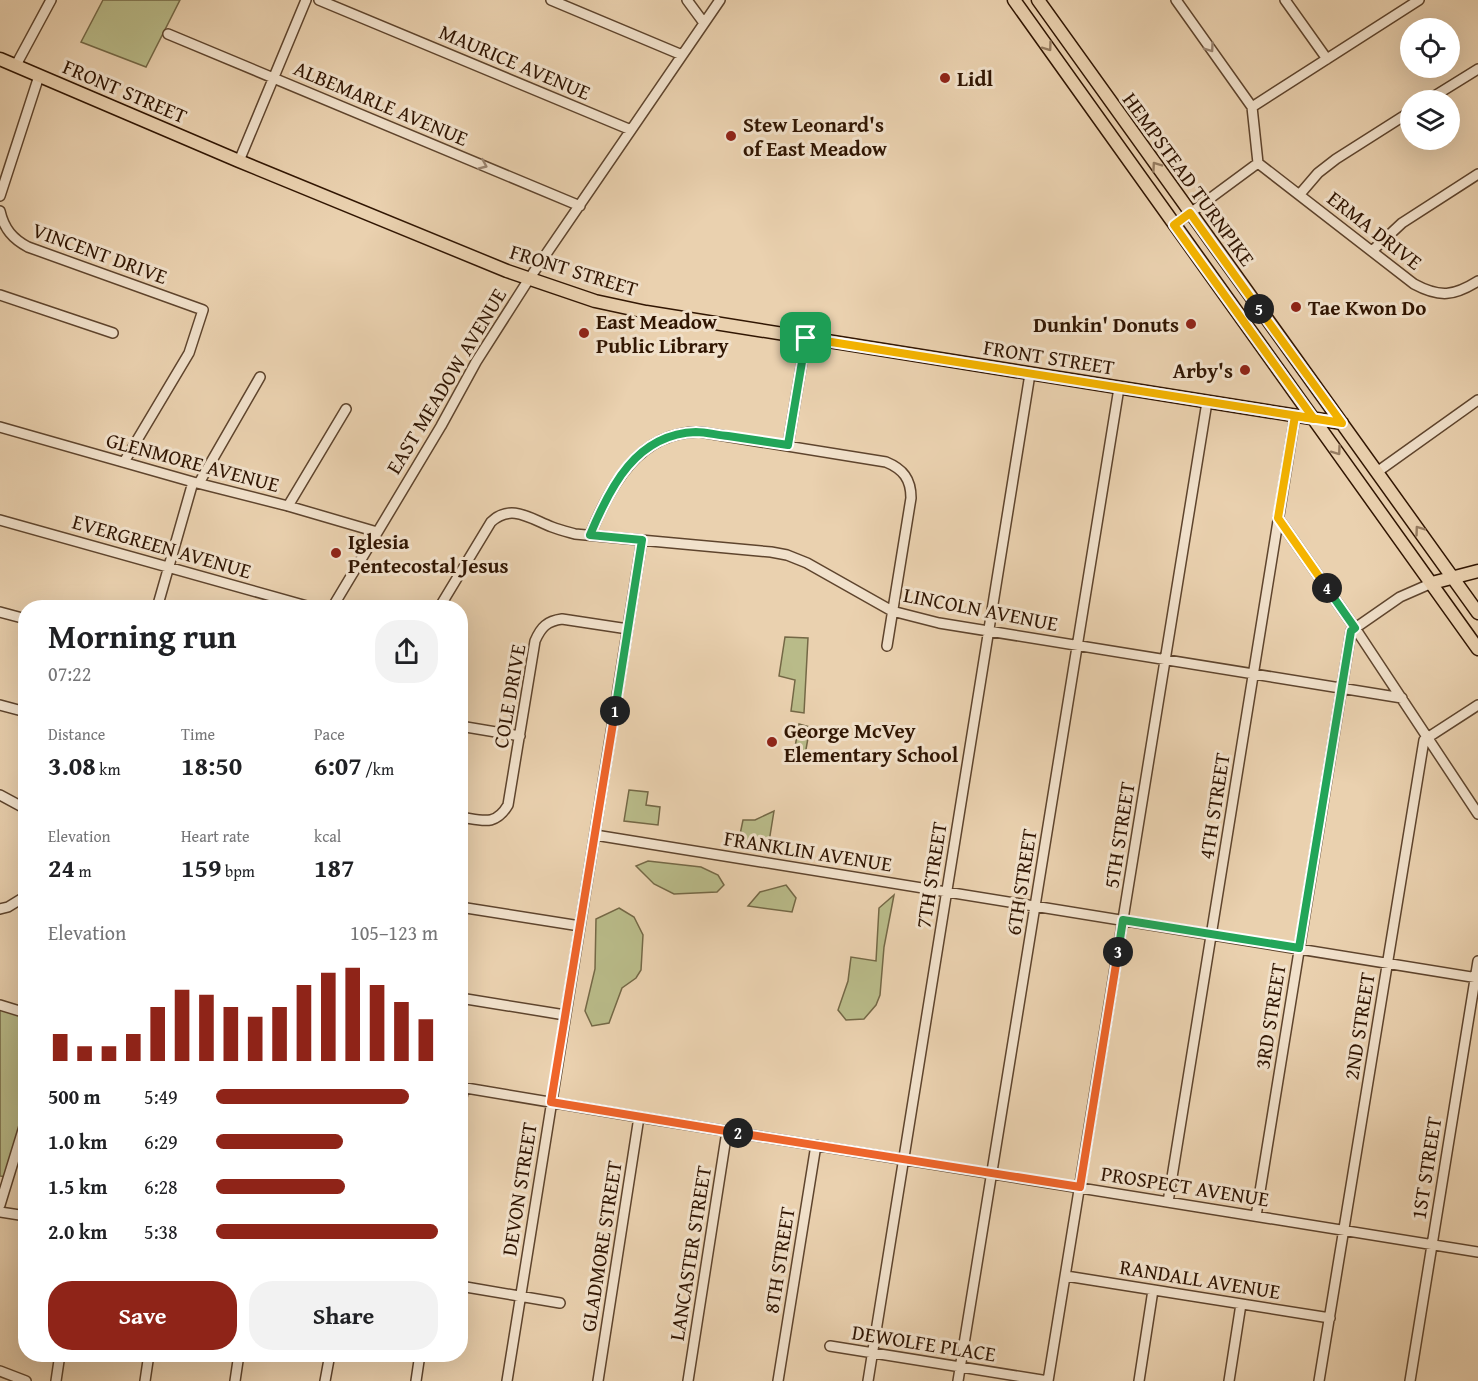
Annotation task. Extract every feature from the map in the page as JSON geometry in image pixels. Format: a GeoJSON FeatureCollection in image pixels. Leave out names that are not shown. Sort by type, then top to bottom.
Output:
{"type":"FeatureCollection","features":[{"type":"Feature","properties":{"kind":"main road","name":"HEMPSTEAD TURNPIKE"},"geometry":{"type":"LineString","coordinates":[[1014,0],[1478,649]]}},
{"type":"Feature","properties":{"kind":"main road","name":"HEMPSTEAD TURNPIKE"},"geometry":{"type":"LineString","coordinates":[[1038,0],[1478,613]]}},
{"type":"Feature","properties":{"kind":"main road","name":"FRONT STREET"},"geometry":{"type":"LineString","coordinates":[[0,59],[239,161],[529,279],[595,301],[646,312],[1342,423]]}},
{"type":"Feature","properties":{"kind":"main road"},"geometry":{"type":"LineString","coordinates":[[1432,583],[1478,571]]}},
{"type":"Feature","properties":{"kind":"street"},"geometry":{"type":"LineString","coordinates":[[16,65],[51,0]]}},
{"type":"Feature","properties":{"kind":"street"},"geometry":{"type":"LineString","coordinates":[[239,161],[306,0]]}},
{"type":"Feature","properties":{"kind":"street","name":"MAURICE AVENUE"},"geometry":{"type":"LineString","coordinates":[[320,0],[631,130]]}},
{"type":"Feature","properties":{"kind":"street"},"geometry":{"type":"LineString","coordinates":[[551,0],[682,55]]}},
{"type":"Feature","properties":{"kind":"street"},"geometry":{"type":"LineString","coordinates":[[687,0],[704,23]]}},
{"type":"Feature","properties":{"kind":"street","name":"EAST MEADOW AVENUE"},"geometry":{"type":"LineString","coordinates":[[337,600],[441,426],[476,362],[529,279],[720,0]]}},
{"type":"Feature","properties":{"kind":"street"},"geometry":{"type":"LineString","coordinates":[[1174,225],[1258,163],[1252,107],[1176,0]]}},
{"type":"Feature","properties":{"kind":"street"},"geometry":{"type":"LineString","coordinates":[[1285,0],[1327,59]]}},
{"type":"Feature","properties":{"kind":"street"},"geometry":{"type":"LineString","coordinates":[[1252,107],[1419,0]]}},
{"type":"Feature","properties":{"kind":"street","name":"ALBEMARLE AVENUE"},"geometry":{"type":"LineString","coordinates":[[168,33],[580,206]]}},
{"type":"Feature","properties":{"kind":"street"},"geometry":{"type":"LineString","coordinates":[[1444,90],[1478,69]]}},
{"type":"Feature","properties":{"kind":"street"},"geometry":{"type":"LineString","coordinates":[[0,196],[39,76]]}},
{"type":"Feature","properties":{"kind":"street"},"geometry":{"type":"LineString","coordinates":[[1300,194],[1318,173],[1336,159],[1400,118]]}},
{"type":"Feature","properties":{"kind":"street","name":"ERMA DRIVE"},"geometry":{"type":"LineString","coordinates":[[1258,163],[1414,284],[1428,291],[1450,294],[1478,281]]}},
{"type":"Feature","properties":{"kind":"street"},"geometry":{"type":"LineString","coordinates":[[1372,251],[1402,223],[1478,174]]}},
{"type":"Feature","properties":{"kind":"street","name":"VINCENT DRIVE"},"geometry":{"type":"LineString","coordinates":[[0,211],[8,231],[18,242],[28,247],[203,310],[189,353],[124,462]]}},
{"type":"Feature","properties":{"kind":"street"},"geometry":{"type":"LineString","coordinates":[[0,295],[113,333]]}},
{"type":"Feature","properties":{"kind":"street"},"geometry":{"type":"LineString","coordinates":[[788,445],[806,338]]}},
{"type":"Feature","properties":{"kind":"street","name":"7TH STREET"},"geometry":{"type":"LineString","coordinates":[[868,1381],[1030,374]]}},
{"type":"Feature","properties":{"kind":"street"},"geometry":{"type":"LineString","coordinates":[[159,600],[196,483],[260,377]]}},
{"type":"Feature","properties":{"kind":"street","name":"6TH STREET"},"geometry":{"type":"LineString","coordinates":[[958,1381],[1119,388]]}},
{"type":"Feature","properties":{"kind":"street"},"geometry":{"type":"LineString","coordinates":[[1377,472],[1478,400]]}},
{"type":"Feature","properties":{"kind":"street","name":"5TH STREET"},"geometry":{"type":"LineString","coordinates":[[1048,1381],[1207,402]]}},
{"type":"Feature","properties":{"kind":"street"},"geometry":{"type":"LineString","coordinates":[[288,506],[346,409]]}},
{"type":"Feature","properties":{"kind":"street","name":"4TH STREET"},"geometry":{"type":"LineString","coordinates":[[1168,1202],[1295,416]]}},
{"type":"Feature","properties":{"kind":"street","name":"GLENMORE AVENUE"},"geometry":{"type":"LineString","coordinates":[[0,427],[377,532]]}},
{"type":"Feature","properties":{"kind":"street"},"geometry":{"type":"LineString","coordinates":[[590,535],[602,506],[626,466],[658,441],[677,435],[700,432],[869,458],[897,467],[906,476],[911,487],[911,498],[887,646]]}},
{"type":"Feature","properties":{"kind":"street","name":"LINCOLN AVENUE"},"geometry":{"type":"LineString","coordinates":[[444,600],[480,539],[497,516],[508,512],[520,513],[555,529],[590,535],[787,555],[807,563],[892,611],[939,623],[1402,698]]}},
{"type":"Feature","properties":{"kind":"street"},"geometry":{"type":"LineString","coordinates":[[1278,518],[1355,628],[1478,814]]}},
{"type":"Feature","properties":{"kind":"street","name":"EVERGREEN AVENUE"},"geometry":{"type":"LineString","coordinates":[[0,520],[286,600]]}},
{"type":"Feature","properties":{"kind":"street","name":"DEVON STREET"},"geometry":{"type":"LineString","coordinates":[[507,1381],[642,540]]}},
{"type":"Feature","properties":{"kind":"street"},"geometry":{"type":"LineString","coordinates":[[1355,628],[1400,597],[1432,583]]}},
{"type":"Feature","properties":{"kind":"street"},"geometry":{"type":"LineString","coordinates":[[0,612],[18,617]]}},
{"type":"Feature","properties":{"kind":"street","name":"COLE DRIVE"},"geometry":{"type":"LineString","coordinates":[[468,818],[488,821],[498,818],[510,799],[536,641],[543,626],[552,620],[562,619],[628,628]]}},
{"type":"Feature","properties":{"kind":"street","name":"3RD STREET"},"geometry":{"type":"LineString","coordinates":[[1256,1216],[1341,688],[1351,631],[1355,628]]}},
{"type":"Feature","properties":{"kind":"street"},"geometry":{"type":"LineString","coordinates":[[0,705],[18,710]]}},
{"type":"Feature","properties":{"kind":"street"},"geometry":{"type":"LineString","coordinates":[[1428,737],[1478,705]]}},
{"type":"Feature","properties":{"kind":"street"},"geometry":{"type":"LineString","coordinates":[[468,727],[520,736]]}},
{"type":"Feature","properties":{"kind":"street","name":"2ND STREET"},"geometry":{"type":"LineString","coordinates":[[1320,1381],[1424,740],[1428,737]]}},
{"type":"Feature","properties":{"kind":"street"},"geometry":{"type":"LineString","coordinates":[[0,795],[18,805]]}},
{"type":"Feature","properties":{"kind":"street","name":"FRANKLIN AVENUE"},"geometry":{"type":"LineString","coordinates":[[595,835],[1476,978]]}},
{"type":"Feature","properties":{"kind":"street"},"geometry":{"type":"LineString","coordinates":[[0,909],[18,901]]}},
{"type":"Feature","properties":{"kind":"street"},"geometry":{"type":"LineString","coordinates":[[468,908],[580,926]]}},
{"type":"Feature","properties":{"kind":"street","name":"1ST STREET"},"geometry":{"type":"LineString","coordinates":[[1410,1381],[1478,961]]}},
{"type":"Feature","properties":{"kind":"street"},"geometry":{"type":"LineString","coordinates":[[468,999],[565,1015]]}},
{"type":"Feature","properties":{"kind":"street"},"geometry":{"type":"LineString","coordinates":[[0,1005],[18,1010]]}},
{"type":"Feature","properties":{"kind":"street","name":"PROSPECT AVENUE"},"geometry":{"type":"LineString","coordinates":[[468,1088],[1478,1252]]}},
{"type":"Feature","properties":{"kind":"street","name":"GLADMORE STREET"},"geometry":{"type":"LineString","coordinates":[[598,1381],[639,1117]]}},
{"type":"Feature","properties":{"kind":"street","name":"LANCASTER STREET"},"geometry":{"type":"LineString","coordinates":[[688,1381],[728,1131]]}},
{"type":"Feature","properties":{"kind":"street","name":"8TH STREET"},"geometry":{"type":"LineString","coordinates":[[778,1381],[816,1145]]}},
{"type":"Feature","properties":{"kind":"street"},"geometry":{"type":"LineString","coordinates":[[0,1204],[18,1146]]}},
{"type":"Feature","properties":{"kind":"street"},"geometry":{"type":"LineString","coordinates":[[0,1212],[18,1215]]}},
{"type":"Feature","properties":{"kind":"street","name":"RANDALL AVENUE"},"geometry":{"type":"LineString","coordinates":[[1066,1276],[1330,1318]]}},
{"type":"Feature","properties":{"kind":"street"},"geometry":{"type":"LineString","coordinates":[[468,1287],[560,1303]]}},
{"type":"Feature","properties":{"kind":"street"},"geometry":{"type":"LineString","coordinates":[[1139,1381],[1154,1290]]}},
{"type":"Feature","properties":{"kind":"street"},"geometry":{"type":"LineString","coordinates":[[1229,1381],[1241,1304]]}},
{"type":"Feature","properties":{"kind":"street","name":"DEWOLFE PLACE"},"geometry":{"type":"LineString","coordinates":[[830,1346],[1048,1381]]}},
{"type":"Feature","properties":{"kind":"street"},"geometry":{"type":"LineString","coordinates":[[56,1381],[59,1362]]}},
{"type":"Feature","properties":{"kind":"street"},"geometry":{"type":"LineString","coordinates":[[145,1381],[148,1362]]}},
{"type":"Feature","properties":{"kind":"street"},"geometry":{"type":"LineString","coordinates":[[235,1381],[238,1362]]}},
{"type":"Feature","properties":{"kind":"street"},"geometry":{"type":"LineString","coordinates":[[326,1381],[329,1362]]}},
{"type":"Feature","properties":{"kind":"street"},"geometry":{"type":"LineString","coordinates":[[416,1381],[419,1362]]}},
{"type":"Feature","properties":{"kind":"street"},"geometry":{"type":"LineString","coordinates":[[0,1371],[26,1381]]}},
{"type":"Feature","properties":{"kind":"green space"},"geometry":{"type":"Polygon","coordinates":[[[103,0],[180,0],[146,67],[81,42],[103,0]]]}},
{"type":"Feature","properties":{"kind":"green space"},"geometry":{"type":"Polygon","coordinates":[[[785,637],[808,638],[804,713],[791,711],[795,680],[779,676],[785,637]]]}},
{"type":"Feature","properties":{"kind":"green space"},"geometry":{"type":"Polygon","coordinates":[[[799,724],[810,727],[805,755],[794,753],[799,724]]]}},
{"type":"Feature","properties":{"kind":"green space"},"geometry":{"type":"Polygon","coordinates":[[[629,790],[648,792],[646,805],[660,807],[658,825],[624,821],[629,790]]]}},
{"type":"Feature","properties":{"kind":"green space"},"geometry":{"type":"Polygon","coordinates":[[[774,811],[768,848],[738,844],[743,820],[755,820],[774,811]]]}},
{"type":"Feature","properties":{"kind":"green space"},"geometry":{"type":"Polygon","coordinates":[[[648,861],[701,867],[718,875],[724,885],[717,892],[674,894],[654,884],[636,866],[648,861]]]}},
{"type":"Feature","properties":{"kind":"green space"},"geometry":{"type":"Polygon","coordinates":[[[786,885],[796,898],[792,912],[748,906],[760,892],[786,885]]]}},
{"type":"Feature","properties":{"kind":"green space"},"geometry":{"type":"Polygon","coordinates":[[[894,895],[884,947],[880,995],[876,1005],[864,1019],[846,1020],[838,1010],[848,981],[851,957],[876,961],[879,908],[894,895]]]}},
{"type":"Feature","properties":{"kind":"green space"},"geometry":{"type":"Polygon","coordinates":[[[619,908],[634,917],[643,935],[641,970],[636,978],[622,988],[609,1023],[592,1026],[585,1011],[595,969],[596,919],[619,908]]]}},
{"type":"Feature","properties":{"kind":"green space"},"geometry":{"type":"Polygon","coordinates":[[[0,1005],[18,1011],[18,1144],[7,1177],[0,1176],[0,1005]]]}},
{"type":"Feature","properties":{"kind":"place","name":"Lidl"},"geometry":{"type":"Point","coordinates":[945,78]}},
{"type":"Feature","properties":{"kind":"place","name":"Stew Leonard's of East Meadow"},"geometry":{"type":"Point","coordinates":[731,136]}},
{"type":"Feature","properties":{"kind":"place","name":"Tae Kwon Do"},"geometry":{"type":"Point","coordinates":[1296,307]}},
{"type":"Feature","properties":{"kind":"place","name":"Dunkin' Donuts"},"geometry":{"type":"Point","coordinates":[1191,324]}},
{"type":"Feature","properties":{"kind":"place","name":"East Meadow Public Library"},"geometry":{"type":"Point","coordinates":[584,333]}},
{"type":"Feature","properties":{"kind":"place","name":"Arby's"},"geometry":{"type":"Point","coordinates":[1245,370]}},
{"type":"Feature","properties":{"kind":"place","name":"Iglesia Pentecostal Jesus"},"geometry":{"type":"Point","coordinates":[336,553]}},
{"type":"Feature","properties":{"kind":"place","name":"George McVey Elementary School"},"geometry":{"type":"Point","coordinates":[772,742]}},
{"type":"Feature","properties":{"kind":"route"},"geometry":{"type":"LineString","coordinates":[[806,338],[788,445],[700,432],[677,435],[658,441],[626,466],[602,506],[590,535],[642,540],[551,1102],[1080,1187],[1123,920],[1299,948],[1351,631],[1355,628],[1278,518],[1295,416],[1314,419],[1174,225],[1190,213],[1342,423],[1314,419],[1295,416],[806,338]]}}]}
